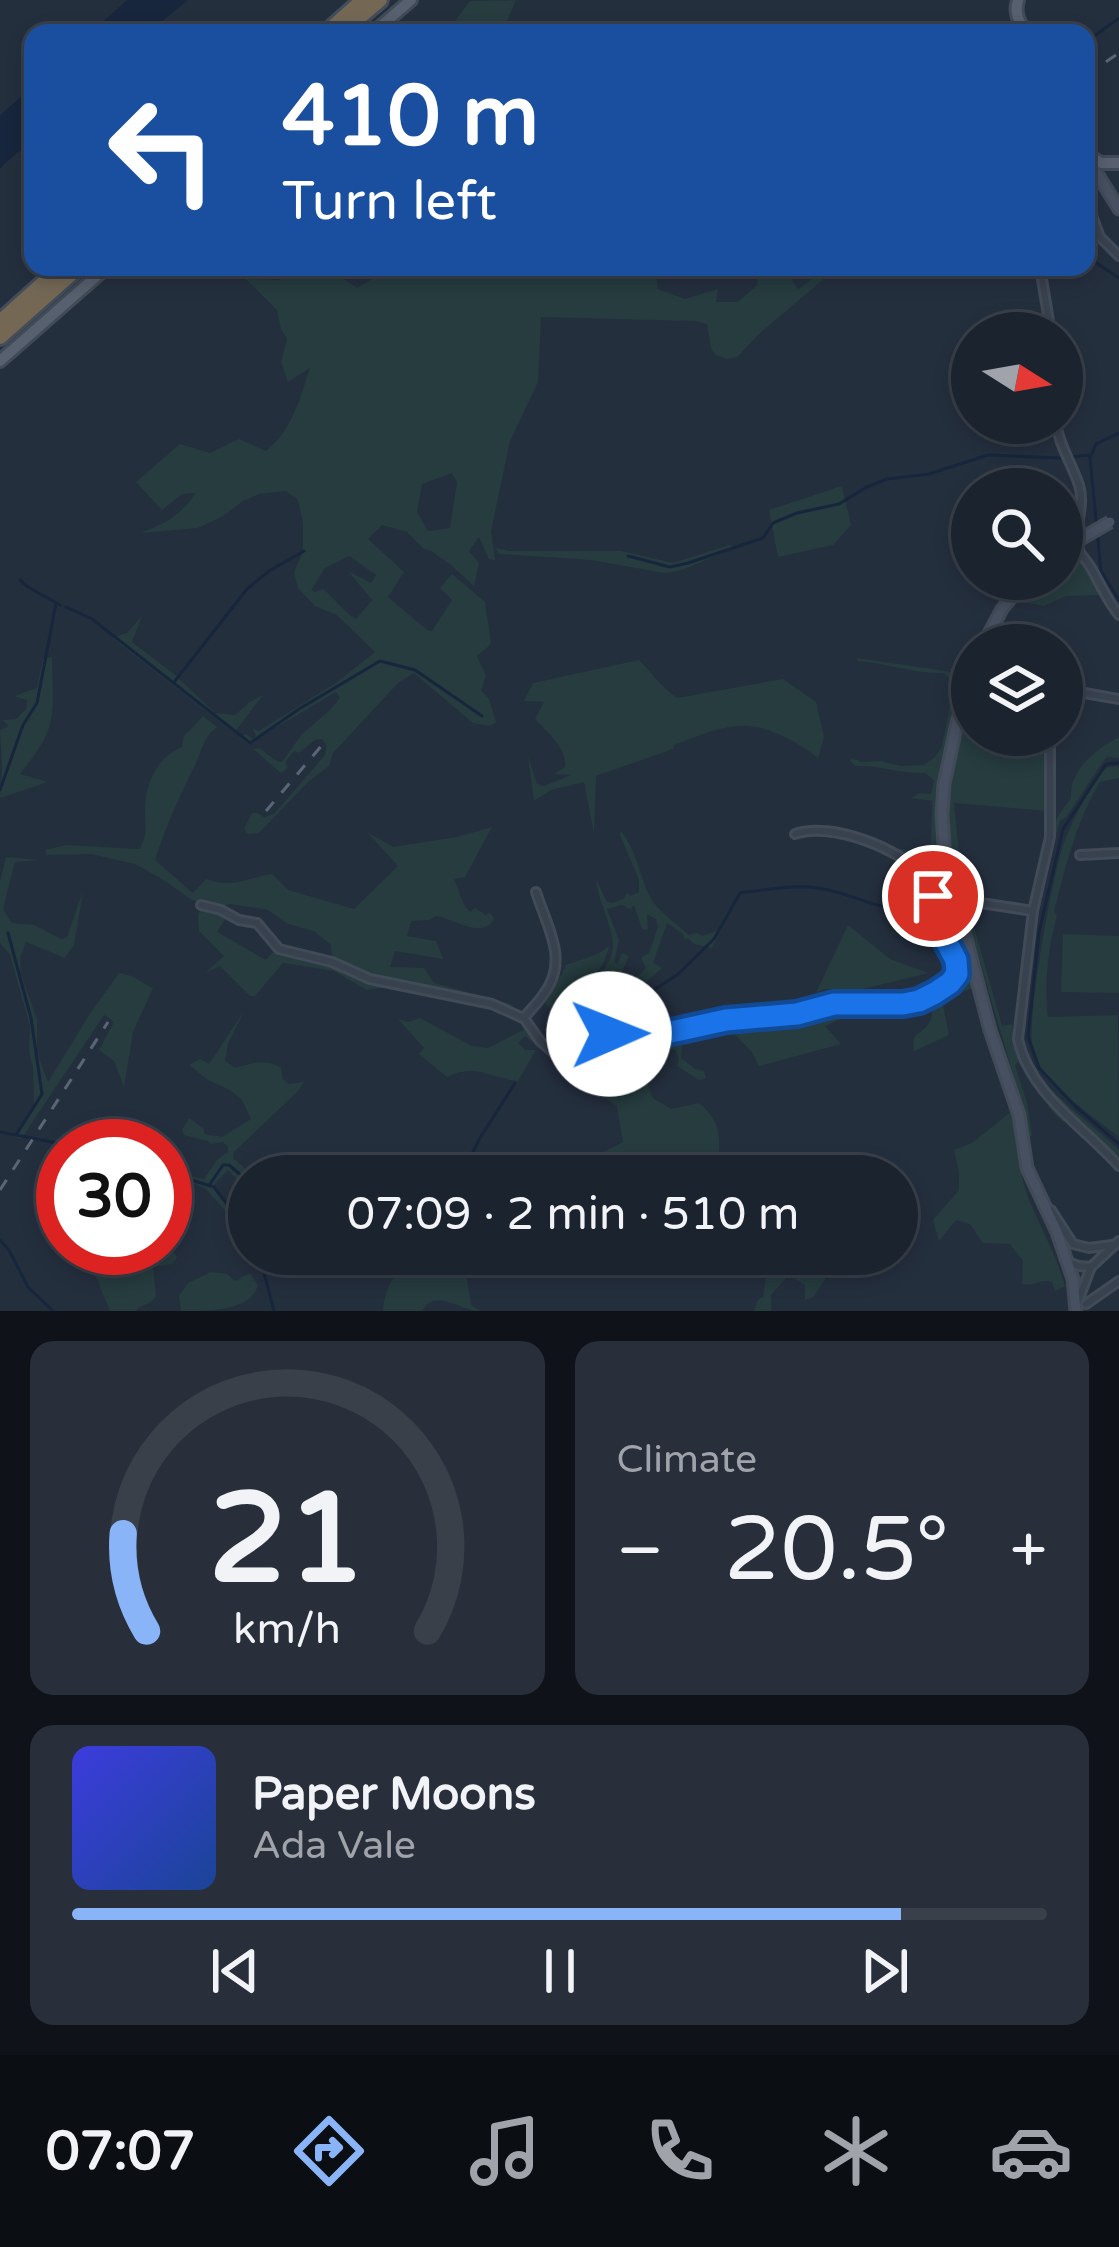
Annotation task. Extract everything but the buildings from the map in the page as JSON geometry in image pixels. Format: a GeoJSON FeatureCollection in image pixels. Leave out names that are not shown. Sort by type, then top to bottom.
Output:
{"type":"FeatureCollection","features":[{"type":"Feature","properties":{"kind":"highway"},"geometry":{"type":"LineString","coordinates":[[336,24],[363,0]]}},
{"type":"Feature","properties":{"kind":"highway"},"geometry":{"type":"LineString","coordinates":[[352,24],[380,0]]}},
{"type":"Feature","properties":{"kind":"highway"},"geometry":{"type":"LineString","coordinates":[[0,322],[51,276]]}},
{"type":"Feature","properties":{"kind":"highway"},"geometry":{"type":"LineString","coordinates":[[0,337],[69,276]]}},
{"type":"Feature","properties":{"kind":"main road"},"geometry":{"type":"LineString","coordinates":[[383,24],[411,0]]}},
{"type":"Feature","properties":{"kind":"main road"},"geometry":{"type":"LineString","coordinates":[[1007,0],[1020,24]]}},
{"type":"Feature","properties":{"kind":"main road"},"geometry":{"type":"LineString","coordinates":[[1017,16],[1018,0]]}},
{"type":"Feature","properties":{"kind":"main road"},"geometry":{"type":"LineString","coordinates":[[1095,170],[1119,209]]}},
{"type":"Feature","properties":{"kind":"main road"},"geometry":{"type":"LineString","coordinates":[[0,361],[96,276]]}},
{"type":"Feature","properties":{"kind":"main road"},"geometry":{"type":"LineString","coordinates":[[1083,538],[1114,520]]}},
{"type":"Feature","properties":{"kind":"main road"},"geometry":{"type":"LineString","coordinates":[[951,749],[942,814],[955,907],[1018,1115],[1028,1168],[1057,1232],[1080,1308]]}},
{"type":"Feature","properties":{"kind":"street"},"geometry":{"type":"LineString","coordinates":[[1095,223],[1100,237],[1119,256]]}},
{"type":"Feature","properties":{"kind":"street"},"geometry":{"type":"LineString","coordinates":[[1042,276],[1048,312]]}},
{"type":"Feature","properties":{"kind":"street"},"geometry":{"type":"LineString","coordinates":[[1061,444],[1080,487],[1079,552],[1119,615]]}},
{"type":"Feature","properties":{"kind":"street"},"geometry":{"type":"LineString","coordinates":[[1083,693],[1119,699]]}},
{"type":"Feature","properties":{"kind":"street"},"geometry":{"type":"LineString","coordinates":[[1050,756],[1050,837],[1033,911],[1018,1039],[1040,1086],[1119,1166]]}},
{"type":"Feature","properties":{"kind":"street"},"geometry":{"type":"LineString","coordinates":[[795,834],[822,829],[862,839],[919,872],[929,882],[937,904],[981,903],[1033,911]]}},
{"type":"Feature","properties":{"kind":"street"},"geometry":{"type":"LineString","coordinates":[[1080,855],[1119,854]]}},
{"type":"Feature","properties":{"kind":"street"},"geometry":{"type":"LineString","coordinates":[[524,1018],[543,997],[557,964],[558,952],[536,892]]}},
{"type":"Feature","properties":{"kind":"street"},"geometry":{"type":"LineString","coordinates":[[201,905],[257,923],[279,949],[332,962],[370,979],[492,1004],[524,1018],[562,1060],[570,1058],[574,1047],[576,1018],[624,1040],[726,1020],[797,1014],[834,1004],[919,1001],[957,974],[946,941],[955,907]]}},
{"type":"Feature","properties":{"kind":"street"},"geometry":{"type":"LineString","coordinates":[[947,924],[955,907]]}},
{"type":"Feature","properties":{"kind":"street"},"geometry":{"type":"LineString","coordinates":[[1033,1180],[1072,1244],[1089,1249]]}},
{"type":"Feature","properties":{"kind":"street"},"geometry":{"type":"LineString","coordinates":[[1091,1267],[1067,1262],[1078,1252],[1116,1243]]}},
{"type":"Feature","properties":{"kind":"street"},"geometry":{"type":"LineString","coordinates":[[1080,1308],[1091,1267],[1116,1243]]}},
{"type":"Feature","properties":{"kind":"street"},"geometry":{"type":"LineString","coordinates":[[1080,1308],[1119,1281]]}},
{"type":"Feature","properties":{"kind":"green space"},"geometry":{"type":"Polygon","coordinates":[[[516,0],[506,24],[453,24],[470,1],[516,0]]]}},
{"type":"Feature","properties":{"kind":"green space"},"geometry":{"type":"Polygon","coordinates":[[[340,276],[357,288],[373,276],[656,276],[658,289],[685,299],[718,289],[716,302],[738,302],[757,285],[758,276],[791,276],[798,289],[816,276],[827,276],[737,357],[727,359],[711,348],[707,324],[695,321],[541,317],[538,382],[510,441],[491,531],[495,560],[489,559],[479,537],[469,551],[479,563],[474,586],[407,532],[382,525],[368,539],[404,572],[388,597],[427,630],[432,631],[452,600],[440,588],[452,574],[485,602],[491,644],[477,656],[486,676],[481,690],[496,722],[490,726],[473,723],[414,673],[398,683],[333,753],[329,766],[259,833],[248,834],[244,829],[252,813],[264,818],[275,813],[325,755],[327,746],[322,739],[315,740],[299,753],[294,751],[281,773],[253,749],[282,762],[302,734],[340,698],[336,692],[248,744],[239,738],[246,734],[252,739],[256,736],[253,729],[259,731],[336,683],[375,652],[337,615],[315,606],[298,588],[294,573],[303,551],[303,523],[298,500],[286,491],[259,494],[198,528],[140,533],[172,518],[196,493],[182,494],[162,510],[136,482],[180,444],[210,453],[239,439],[266,451],[289,424],[310,368],[288,382],[281,362],[287,339],[277,310],[246,279],[340,276]],[[452,473],[422,484],[417,512],[428,531],[450,528],[457,482],[452,473]],[[349,556],[325,568],[311,590],[323,589],[356,619],[372,600],[348,571],[371,583],[376,575],[349,556]]]}},
{"type":"Feature","properties":{"kind":"green space"},"geometry":{"type":"Polygon","coordinates":[[[842,486],[851,525],[833,545],[778,557],[769,510],[842,486]]]}},
{"type":"Feature","properties":{"kind":"green space"},"geometry":{"type":"Polygon","coordinates":[[[730,545],[734,548],[664,573],[591,560],[499,554],[496,548],[621,551],[673,563],[730,545]]]}},
{"type":"Feature","properties":{"kind":"green space"},"geometry":{"type":"Polygon","coordinates":[[[1083,558],[1089,568],[1099,595],[1083,595],[1083,558]]]}},
{"type":"Feature","properties":{"kind":"green space"},"geometry":{"type":"Polygon","coordinates":[[[1017,600],[1057,600],[1044,606],[1017,600]]]}},
{"type":"Feature","properties":{"kind":"green space"},"geometry":{"type":"Polygon","coordinates":[[[142,616],[132,642],[215,713],[235,715],[263,695],[234,733],[112,638],[127,633],[142,616]]]}},
{"type":"Feature","properties":{"kind":"green space"},"geometry":{"type":"Polygon","coordinates":[[[52,657],[48,731],[20,774],[48,782],[0,798],[0,730],[9,726],[2,720],[16,719],[26,709],[27,700],[14,696],[37,688],[43,659],[52,657]]]}},
{"type":"Feature","properties":{"kind":"green space"},"geometry":{"type":"Polygon","coordinates":[[[856,658],[951,672],[951,680],[944,673],[856,658]]]}},
{"type":"Feature","properties":{"kind":"green space"},"geometry":{"type":"Polygon","coordinates":[[[639,660],[677,698],[783,679],[816,702],[824,737],[818,758],[767,730],[730,727],[596,776],[594,833],[584,782],[551,790],[534,801],[528,756],[537,784],[544,786],[571,775],[554,774],[565,767],[565,760],[556,741],[535,719],[544,702],[524,701],[533,683],[639,660]]]}},
{"type":"Feature","properties":{"kind":"green space"},"geometry":{"type":"Polygon","coordinates":[[[951,699],[951,731],[936,817],[952,902],[946,903],[935,849],[901,857],[877,845],[908,850],[931,844],[932,801],[911,798],[931,794],[934,780],[925,773],[855,766],[850,761],[924,765],[942,747],[951,699]]]}},
{"type":"Feature","properties":{"kind":"green space"},"geometry":{"type":"Polygon","coordinates":[[[203,716],[217,727],[203,746],[155,860],[193,893],[206,879],[232,883],[272,874],[288,890],[354,909],[398,866],[367,832],[393,847],[492,827],[465,877],[454,879],[470,912],[475,908],[494,920],[482,928],[436,916],[411,921],[407,936],[436,941],[443,959],[395,951],[390,967],[424,968],[434,983],[511,1004],[517,1011],[371,977],[332,959],[331,945],[314,931],[288,924],[268,910],[192,900],[135,864],[91,854],[47,855],[45,850],[66,845],[139,849],[154,773],[182,747],[184,736],[203,716]]]}},
{"type":"Feature","properties":{"kind":"green space"},"geometry":{"type":"Polygon","coordinates":[[[1119,737],[1119,758],[1107,757],[1060,821],[1035,938],[1023,1036],[1034,1069],[1119,1150],[1119,1157],[1066,1111],[1031,1071],[1021,1040],[1021,1014],[1053,826],[1071,798],[1079,770],[1119,737]]]}},
{"type":"Feature","properties":{"kind":"green space"},"geometry":{"type":"Polygon","coordinates":[[[958,756],[1046,756],[1048,811],[954,803],[968,900],[963,901],[949,812],[958,756]]]}},
{"type":"Feature","properties":{"kind":"green space"},"geometry":{"type":"Polygon","coordinates":[[[1116,766],[1119,778],[1100,782],[1073,845],[1054,911],[1046,992],[1048,1017],[1118,1015],[1119,1137],[1047,1076],[1033,1052],[1032,1036],[1042,947],[1065,840],[1096,780],[1116,766]]]}},
{"type":"Feature","properties":{"kind":"green space"},"geometry":{"type":"Polygon","coordinates":[[[621,831],[652,900],[688,935],[717,931],[731,910],[712,948],[685,940],[667,923],[653,963],[662,968],[627,1004],[619,1004],[622,992],[646,968],[641,958],[649,953],[658,927],[656,919],[647,914],[648,930],[642,929],[634,905],[607,909],[619,940],[614,962],[622,953],[629,956],[621,974],[611,977],[600,994],[581,1007],[611,1023],[625,1018],[630,1028],[644,1026],[648,1034],[624,1039],[573,1009],[612,953],[596,879],[607,902],[639,892],[621,831]]]}},
{"type":"Feature","properties":{"kind":"green space"},"geometry":{"type":"Polygon","coordinates":[[[6,857],[38,860],[15,862],[3,909],[12,923],[67,937],[83,891],[74,945],[65,958],[26,942],[20,958],[21,975],[37,1019],[37,1053],[48,1082],[119,973],[153,988],[133,1032],[124,1087],[114,1061],[99,1050],[114,1022],[104,1015],[21,1139],[13,1136],[34,1105],[33,1068],[30,1026],[10,955],[0,943],[0,882],[6,857]]]}},
{"type":"Feature","properties":{"kind":"green space"},"geometry":{"type":"Polygon","coordinates":[[[968,906],[1002,1026],[1012,1024],[1028,1072],[1068,1120],[1063,1122],[1052,1111],[1018,1062],[1032,1136],[1027,1137],[1021,1101],[964,907],[968,906]]]}},
{"type":"Feature","properties":{"kind":"green space"},"geometry":{"type":"Polygon","coordinates":[[[202,908],[227,916],[217,932],[266,960],[275,950],[332,963],[392,986],[367,990],[334,971],[283,963],[250,996],[220,966],[205,973],[224,956],[199,931],[202,908]]]}},
{"type":"Feature","properties":{"kind":"green space"},"geometry":{"type":"Polygon","coordinates":[[[953,923],[959,927],[976,987],[943,1005],[949,1035],[914,1051],[915,1037],[932,1017],[931,998],[958,975],[948,928],[953,923]]]}},
{"type":"Feature","properties":{"kind":"green space"},"geometry":{"type":"Polygon","coordinates":[[[848,925],[890,959],[928,973],[863,989],[816,993],[848,925]]]}},
{"type":"Feature","properties":{"kind":"green space"},"geometry":{"type":"Polygon","coordinates":[[[1063,934],[1119,936],[1119,993],[1061,992],[1063,934]]]}},
{"type":"Feature","properties":{"kind":"green space"},"geometry":{"type":"Polygon","coordinates":[[[609,946],[599,971],[570,1006],[571,1033],[563,1028],[546,1038],[552,1029],[548,1019],[552,1010],[545,1004],[566,965],[609,946]]]}},
{"type":"Feature","properties":{"kind":"green space"},"geometry":{"type":"Polygon","coordinates":[[[868,1007],[825,1026],[841,1044],[759,1066],[733,1033],[683,1041],[681,1058],[704,1071],[706,1078],[699,1080],[677,1066],[675,1050],[653,1044],[642,1048],[653,1098],[671,1109],[699,1103],[715,1122],[718,1155],[598,1155],[623,1142],[617,1106],[597,1093],[610,1083],[637,1078],[635,1052],[623,1043],[726,1022],[868,1007]]]}},
{"type":"Feature","properties":{"kind":"green space"},"geometry":{"type":"Polygon","coordinates":[[[244,1011],[225,1061],[235,1068],[270,1063],[281,1068],[289,1084],[304,1082],[234,1155],[228,1155],[228,1170],[214,1185],[228,1203],[228,1214],[205,1188],[192,1183],[192,1177],[204,1179],[228,1147],[192,1137],[192,1120],[204,1134],[222,1137],[251,1119],[242,1100],[189,1065],[200,1059],[209,1064],[244,1011]]]}},
{"type":"Feature","properties":{"kind":"green space"},"geometry":{"type":"Polygon","coordinates":[[[420,1018],[472,1046],[488,1048],[525,1029],[537,1042],[525,1036],[518,1043],[525,1050],[536,1050],[518,1081],[475,1071],[447,1077],[419,1054],[424,1048],[398,1019],[420,1018]]]}},
{"type":"Feature","properties":{"kind":"green space"},"geometry":{"type":"Polygon","coordinates":[[[1012,1111],[1025,1186],[1065,1286],[1055,1291],[1048,1281],[1022,1284],[1023,1261],[1010,1244],[983,1243],[970,1224],[956,1220],[939,1241],[933,1220],[959,1190],[954,1150],[972,1143],[1012,1111]]]}},
{"type":"Feature","properties":{"kind":"green space"},"geometry":{"type":"Polygon","coordinates":[[[211,1272],[227,1274],[235,1281],[251,1275],[258,1285],[238,1305],[181,1311],[179,1296],[188,1283],[211,1272]]]}},
{"type":"Feature","properties":{"kind":"green space"},"geometry":{"type":"Polygon","coordinates":[[[95,1275],[154,1275],[156,1296],[151,1302],[136,1311],[110,1311],[95,1275]]]}},
{"type":"Feature","properties":{"kind":"green space"},"geometry":{"type":"Polygon","coordinates":[[[466,1275],[471,1305],[480,1311],[441,1300],[422,1311],[383,1311],[394,1277],[466,1275]]]}},
{"type":"Feature","properties":{"kind":"green space"},"geometry":{"type":"Polygon","coordinates":[[[789,1275],[771,1295],[771,1311],[754,1311],[763,1297],[766,1277],[789,1275]]]}},
{"type":"Feature","properties":{"kind":"green space"},"geometry":{"type":"Polygon","coordinates":[[[789,1275],[828,1275],[813,1297],[805,1300],[805,1285],[789,1275]]]}},
{"type":"Feature","properties":{"kind":"water"},"geometry":{"type":"Polygon","coordinates":[[[127,0],[188,0],[159,24],[100,24],[127,0]]]}},
{"type":"Feature","properties":{"kind":"water"},"geometry":{"type":"Polygon","coordinates":[[[24,94],[24,147],[0,168],[0,115],[24,94]]]}},
{"type":"Feature","properties":{"kind":"waterway"},"geometry":{"type":"LineString","coordinates":[[1095,35],[1119,18]]}},
{"type":"Feature","properties":{"kind":"waterway"},"geometry":{"type":"LineString","coordinates":[[1095,262],[1119,278]]}},
{"type":"Feature","properties":{"kind":"waterway"},"geometry":{"type":"LineString","coordinates":[[1119,433],[1096,444],[1090,458],[1101,571],[1119,600]]}},
{"type":"Feature","properties":{"kind":"waterway"},"geometry":{"type":"LineString","coordinates":[[628,556],[670,567],[688,563],[763,538],[773,523],[839,504],[887,479],[929,474],[988,455],[1091,455]]}},
{"type":"Feature","properties":{"kind":"waterway"},"geometry":{"type":"LineString","coordinates":[[175,681],[247,589],[304,551]]}},
{"type":"Feature","properties":{"kind":"waterway"},"geometry":{"type":"LineString","coordinates":[[20,580],[60,605]]}},
{"type":"Feature","properties":{"kind":"waterway"},"geometry":{"type":"LineString","coordinates":[[0,790],[23,725],[37,703],[56,603]]}},
{"type":"Feature","properties":{"kind":"waterway"},"geometry":{"type":"LineString","coordinates":[[66,607],[92,619],[250,743],[380,661],[415,670],[482,716]]}},
{"type":"Feature","properties":{"kind":"waterway"},"geometry":{"type":"LineString","coordinates":[[1119,763],[1106,764],[1063,829],[1039,932],[1028,1036],[1039,1068],[1119,1144]]}},
{"type":"Feature","properties":{"kind":"waterway"},"geometry":{"type":"LineString","coordinates":[[590,1004],[647,994],[677,975],[714,939],[740,893],[808,887],[901,909],[932,903]]}},
{"type":"Feature","properties":{"kind":"waterway"},"geometry":{"type":"LineString","coordinates":[[940,899],[990,901]]}},
{"type":"Feature","properties":{"kind":"waterway"},"geometry":{"type":"LineString","coordinates":[[8,933],[31,1018],[42,1094],[16,1135]]}},
{"type":"Feature","properties":{"kind":"waterway"},"geometry":{"type":"LineString","coordinates":[[472,1155],[515,1083]]}},
{"type":"Feature","properties":{"kind":"waterway"},"geometry":{"type":"LineString","coordinates":[[0,1132],[36,1139]]}},
{"type":"Feature","properties":{"kind":"waterway"},"geometry":{"type":"LineString","coordinates":[[210,1184],[223,1165],[228,1165]]}},
{"type":"Feature","properties":{"kind":"waterway"},"geometry":{"type":"LineString","coordinates":[[192,1180],[214,1187],[228,1205]]}},
{"type":"Feature","properties":{"kind":"waterway"},"geometry":{"type":"LineString","coordinates":[[0,1240],[28,1287],[53,1311]]}},
{"type":"Feature","properties":{"kind":"waterway"},"geometry":{"type":"LineString","coordinates":[[265,1275],[274,1311]]}},
{"type":"Feature","properties":{"kind":"railway"},"geometry":{"type":"LineString","coordinates":[[1095,69],[1119,53]]}},
{"type":"Feature","properties":{"kind":"railway"},"geometry":{"type":"LineString","coordinates":[[266,811],[323,744]]}},
{"type":"Feature","properties":{"kind":"railway"},"geometry":{"type":"LineString","coordinates":[[0,1190],[108,1022]]}},
{"type":"Feature","properties":{"kind":"route"},"geometry":{"type":"LineString","coordinates":[[609,1034],[624,1040],[644,1038],[834,1004],[919,1001],[957,974],[946,941],[944,907],[933,896]]}}]}
